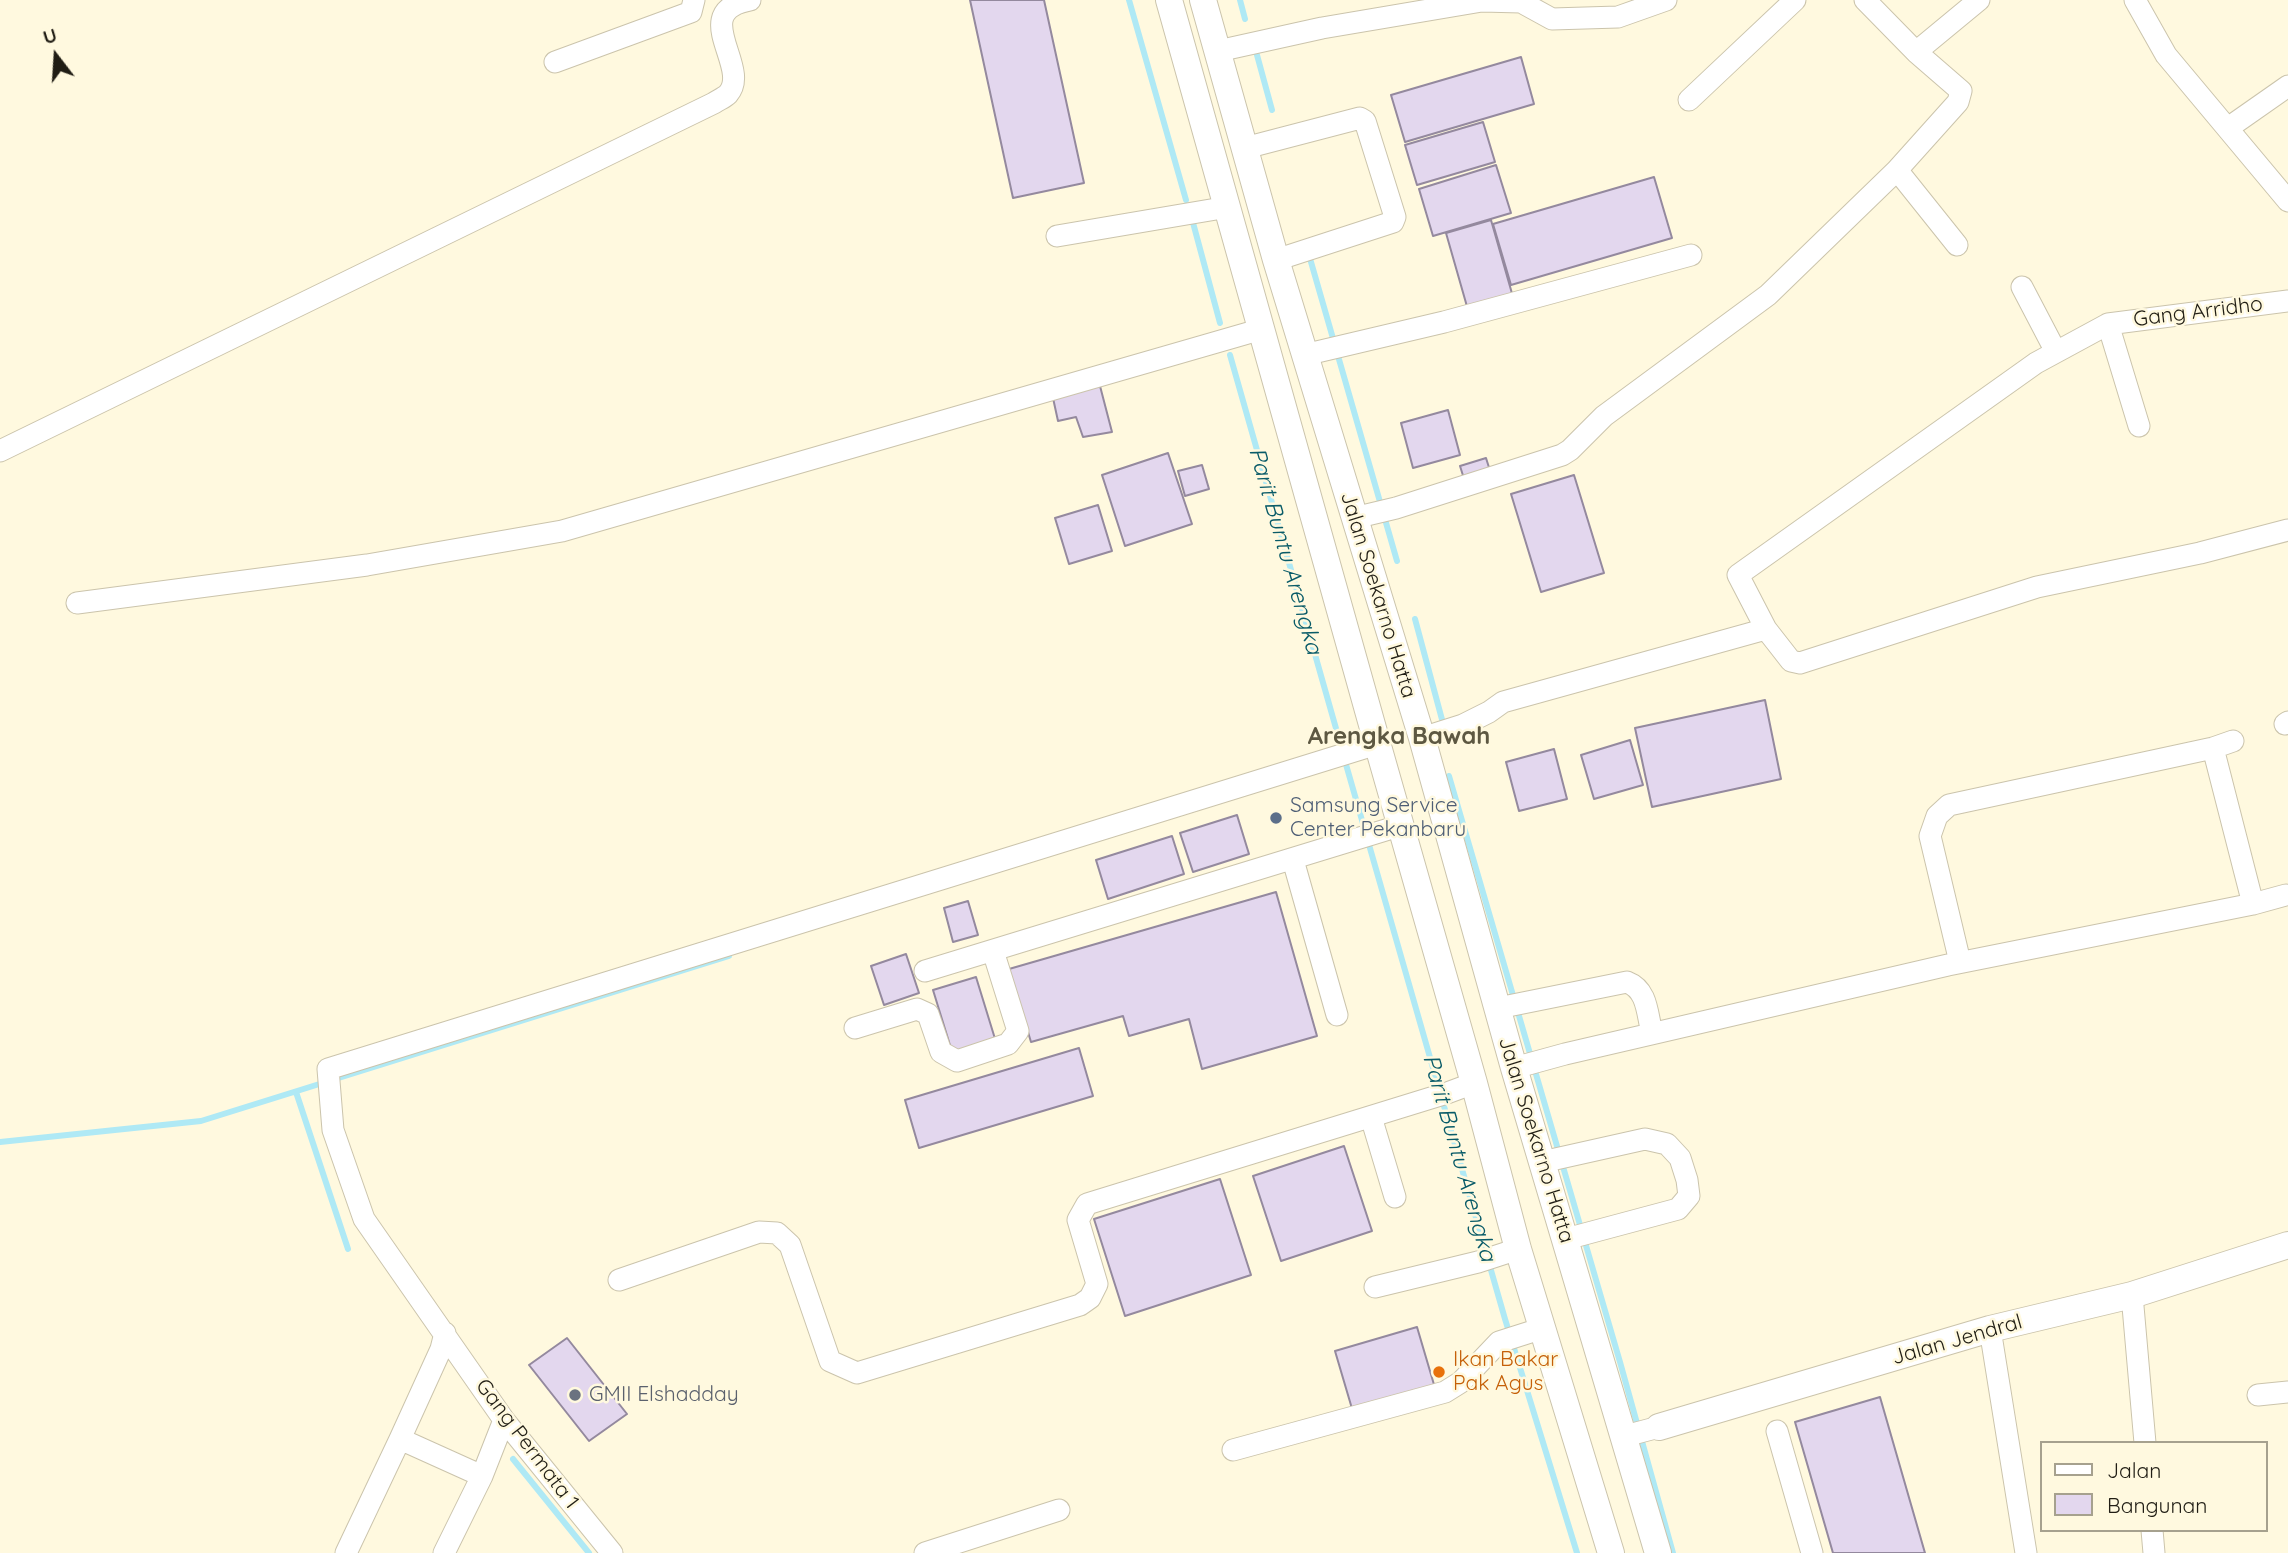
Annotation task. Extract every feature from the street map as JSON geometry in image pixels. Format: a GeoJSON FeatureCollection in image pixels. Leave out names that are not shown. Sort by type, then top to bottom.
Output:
{"type":"FeatureCollection","features":[{"type":"Feature","properties":{"kind":"main road","name":"Jalan Soekarno Hatta"},"geometry":{"type":"LineString","coordinates":[[1170,0],[1474,1083],[1498,1256],[1543,1328],[1611,1553]]}},
{"type":"Feature","properties":{"kind":"main road","name":"Jalan Soekarno Hatta"},"geometry":{"type":"LineString","coordinates":[[1203,0],[1276,260],[1310,354],[1431,735],[1498,1008],[1523,1066],[1554,1159],[1658,1553]]}},
{"type":"Feature","properties":{"kind":"main road","name":"Jalan Jendral"},"geometry":{"type":"LineString","coordinates":[[1660,1427],[1990,1329],[2132,1295],[2288,1245]]}},
{"type":"Feature","properties":{"kind":"street"},"geometry":{"type":"LineString","coordinates":[[555,62],[691,12],[694,0]]}},
{"type":"Feature","properties":{"kind":"street"},"geometry":{"type":"LineString","coordinates":[[0,451],[727,95],[733,86],[734,75],[721,29],[723,20],[729,8],[736,3],[750,0]]}},
{"type":"Feature","properties":{"kind":"street"},"geometry":{"type":"LineString","coordinates":[[1218,51],[1322,28],[1482,1],[1521,2],[1552,19],[1618,17],[1666,0]]}},
{"type":"Feature","properties":{"kind":"street"},"geometry":{"type":"LineString","coordinates":[[1689,100],[1795,0]]}},
{"type":"Feature","properties":{"kind":"street"},"geometry":{"type":"LineString","coordinates":[[1361,516],[1396,509],[1562,455],[1570,450],[1604,416],[1768,295],[1897,170],[1958,102],[1961,95],[1959,88],[1916,52],[1865,0]]}},
{"type":"Feature","properties":{"kind":"street"},"geometry":{"type":"LineString","coordinates":[[1916,52],[1979,0]]}},
{"type":"Feature","properties":{"kind":"street"},"geometry":{"type":"LineString","coordinates":[[2135,0],[2166,55],[2288,201]]}},
{"type":"Feature","properties":{"kind":"street"},"geometry":{"type":"LineString","coordinates":[[2228,128],[2288,86]]}},
{"type":"Feature","properties":{"kind":"street"},"geometry":{"type":"LineString","coordinates":[[1245,148],[1360,118],[1365,121],[1395,217],[1393,222],[1276,260]]}},
{"type":"Feature","properties":{"kind":"street"},"geometry":{"type":"LineString","coordinates":[[1897,170],[1956,245]]}},
{"type":"Feature","properties":{"kind":"street"},"geometry":{"type":"LineString","coordinates":[[1057,236],[1228,207]]}},
{"type":"Feature","properties":{"kind":"street"},"geometry":{"type":"LineString","coordinates":[[1310,354],[1444,322],[1691,255]]}},
{"type":"Feature","properties":{"kind":"street"},"geometry":{"type":"LineString","coordinates":[[2022,287],[2056,352]]}},
{"type":"Feature","properties":{"kind":"street","name":"Gang Arridho"},"geometry":{"type":"LineString","coordinates":[[1766,629],[1738,575],[2036,363],[2108,324],[2288,301]]}},
{"type":"Feature","properties":{"kind":"street","name":"Gang Arridho"},"geometry":{"type":"LineString","coordinates":[[2108,324],[2139,426]]}},
{"type":"Feature","properties":{"kind":"street"},"geometry":{"type":"LineString","coordinates":[[77,603],[367,565],[562,531],[1262,329]]}},
{"type":"Feature","properties":{"kind":"street"},"geometry":{"type":"LineString","coordinates":[[1431,735],[1480,716],[1503,702],[1766,629],[1791,661],[1800,663],[2037,587],[2200,553],[2288,530]]}},
{"type":"Feature","properties":{"kind":"street","name":"Gang Permata 1"},"geometry":{"type":"LineString","coordinates":[[612,1553],[505,1420],[364,1220],[333,1130],[328,1069],[1377,744]]}},
{"type":"Feature","properties":{"kind":"street"},"geometry":{"type":"LineString","coordinates":[[1960,962],[1930,836],[1937,816],[1949,805],[2223,745],[2253,904]]}},
{"type":"Feature","properties":{"kind":"street"},"geometry":{"type":"LineString","coordinates":[[925,971],[1402,825]]}},
{"type":"Feature","properties":{"kind":"street"},"geometry":{"type":"LineString","coordinates":[[1293,860],[1337,1015]]}},
{"type":"Feature","properties":{"kind":"street"},"geometry":{"type":"LineString","coordinates":[[1523,1066],[1652,1033],[1960,962],[2253,904],[2286,895]]}},
{"type":"Feature","properties":{"kind":"street"},"geometry":{"type":"LineString","coordinates":[[855,1028],[916,1009],[928,1014],[941,1052],[957,1061],[1008,1044],[1018,1031],[993,951]]}},
{"type":"Feature","properties":{"kind":"street"},"geometry":{"type":"LineString","coordinates":[[1498,1008],[1627,982],[1637,986],[1642,992],[1652,1033]]}},
{"type":"Feature","properties":{"kind":"street"},"geometry":{"type":"LineString","coordinates":[[619,1280],[759,1232],[777,1233],[790,1245],[830,1361],[857,1373],[1080,1305],[1090,1298],[1097,1284],[1078,1220],[1087,1204],[1474,1083]]}},
{"type":"Feature","properties":{"kind":"street"},"geometry":{"type":"LineString","coordinates":[[1371,1117],[1395,1196]]}},
{"type":"Feature","properties":{"kind":"street"},"geometry":{"type":"LineString","coordinates":[[1554,1159],[1645,1139],[1667,1144],[1680,1158],[1687,1180],[1689,1196],[1678,1209],[1576,1236]]}},
{"type":"Feature","properties":{"kind":"street"},"geometry":{"type":"LineString","coordinates":[[1375,1287],[1498,1256]]}},
{"type":"Feature","properties":{"kind":"street"},"geometry":{"type":"LineString","coordinates":[[2132,1295],[2145,1441]]}},
{"type":"Feature","properties":{"kind":"street"},"geometry":{"type":"LineString","coordinates":[[1233,1450],[1445,1392],[1461,1382],[1507,1340],[1543,1328]]}},
{"type":"Feature","properties":{"kind":"street"},"geometry":{"type":"LineString","coordinates":[[1990,1329],[2026,1553]]}},
{"type":"Feature","properties":{"kind":"street"},"geometry":{"type":"LineString","coordinates":[[346,1553],[401,1439],[441,1349],[445,1333]]}},
{"type":"Feature","properties":{"kind":"street"},"geometry":{"type":"LineString","coordinates":[[2258,1395],[2288,1392]]}},
{"type":"Feature","properties":{"kind":"street"},"geometry":{"type":"LineString","coordinates":[[444,1553],[482,1476],[505,1420]]}},
{"type":"Feature","properties":{"kind":"street","name":"Jalan Jendral"},"geometry":{"type":"LineString","coordinates":[[1629,1435],[1660,1427]]}},
{"type":"Feature","properties":{"kind":"street"},"geometry":{"type":"LineString","coordinates":[[1777,1431],[1812,1553]]}},
{"type":"Feature","properties":{"kind":"street"},"geometry":{"type":"LineString","coordinates":[[401,1439],[482,1476]]}},
{"type":"Feature","properties":{"kind":"street"},"geometry":{"type":"LineString","coordinates":[[925,1553],[1059,1510]]}},
{"type":"Feature","properties":{"kind":"street"},"geometry":{"type":"LineString","coordinates":[[2152,1532],[2154,1553]]}},
{"type":"Feature","properties":{"kind":"building"},"geometry":{"type":"Polygon","coordinates":[[[970,0],[1044,0],[1084,183],[1013,198],[970,0]]]}},
{"type":"Feature","properties":{"kind":"building"},"geometry":{"type":"Polygon","coordinates":[[[1521,57],[1534,104],[1405,142],[1391,95],[1521,57]]]}},
{"type":"Feature","properties":{"kind":"building"},"geometry":{"type":"Polygon","coordinates":[[[1483,122],[1495,162],[1417,185],[1405,145],[1483,122]]]}},
{"type":"Feature","properties":{"kind":"building"},"geometry":{"type":"Polygon","coordinates":[[[1496,165],[1511,213],[1433,236],[1419,189],[1496,165]]]}},
{"type":"Feature","properties":{"kind":"building"},"geometry":{"type":"Polygon","coordinates":[[[1654,177],[1672,238],[1511,285],[1493,224],[1654,177]]]}},
{"type":"Feature","properties":{"kind":"building"},"geometry":{"type":"Polygon","coordinates":[[[1491,220],[1513,297],[1468,310],[1446,233],[1491,220]]]}},
{"type":"Feature","properties":{"kind":"building"},"geometry":{"type":"Polygon","coordinates":[[[1100,386],[1112,432],[1083,437],[1076,417],[1058,421],[1053,398],[1100,386]]]}},
{"type":"Feature","properties":{"kind":"building"},"geometry":{"type":"Polygon","coordinates":[[[1448,410],[1460,455],[1413,468],[1401,423],[1448,410]]]}},
{"type":"Feature","properties":{"kind":"building"},"geometry":{"type":"Polygon","coordinates":[[[1168,453],[1192,524],[1125,546],[1102,475],[1168,453]]]}},
{"type":"Feature","properties":{"kind":"building"},"geometry":{"type":"Polygon","coordinates":[[[1486,458],[1492,477],[1466,485],[1460,466],[1486,458]]]}},
{"type":"Feature","properties":{"kind":"building"},"geometry":{"type":"Polygon","coordinates":[[[1202,465],[1209,489],[1185,496],[1178,471],[1202,465]]]}},
{"type":"Feature","properties":{"kind":"building"},"geometry":{"type":"Polygon","coordinates":[[[1574,475],[1604,573],[1541,592],[1511,494],[1574,475]]]}},
{"type":"Feature","properties":{"kind":"building"},"geometry":{"type":"Polygon","coordinates":[[[1098,505],[1112,551],[1069,564],[1055,518],[1098,505]]]}},
{"type":"Feature","properties":{"kind":"building"},"geometry":{"type":"Polygon","coordinates":[[[1765,700],[1781,779],[1652,807],[1635,728],[1765,700]]]}},
{"type":"Feature","properties":{"kind":"building"},"geometry":{"type":"Polygon","coordinates":[[[1630,740],[1643,785],[1594,799],[1581,755],[1630,740]]]}},
{"type":"Feature","properties":{"kind":"building"},"geometry":{"type":"Polygon","coordinates":[[[1554,749],[1567,799],[1519,811],[1506,762],[1554,749]]]}},
{"type":"Feature","properties":{"kind":"building"},"geometry":{"type":"Polygon","coordinates":[[[1237,815],[1249,854],[1193,872],[1180,833],[1237,815]]]}},
{"type":"Feature","properties":{"kind":"building"},"geometry":{"type":"Polygon","coordinates":[[[1172,836],[1184,874],[1108,899],[1096,860],[1172,836]]]}},
{"type":"Feature","properties":{"kind":"building"},"geometry":{"type":"Polygon","coordinates":[[[1276,892],[1317,1036],[1202,1069],[1189,1019],[1129,1036],[1123,1016],[1031,1042],[1009,969],[1276,892]]]}},
{"type":"Feature","properties":{"kind":"building"},"geometry":{"type":"Polygon","coordinates":[[[968,901],[978,935],[953,942],[944,908],[968,901]]]}},
{"type":"Feature","properties":{"kind":"building"},"geometry":{"type":"Polygon","coordinates":[[[906,954],[919,993],[884,1005],[871,966],[906,954]]]}},
{"type":"Feature","properties":{"kind":"building"},"geometry":{"type":"Polygon","coordinates":[[[976,977],[996,1042],[953,1055],[933,990],[976,977]]]}},
{"type":"Feature","properties":{"kind":"building"},"geometry":{"type":"Polygon","coordinates":[[[1079,1048],[1093,1096],[919,1148],[905,1100],[1079,1048]]]}},
{"type":"Feature","properties":{"kind":"building"},"geometry":{"type":"Polygon","coordinates":[[[1344,1146],[1372,1231],[1281,1261],[1253,1176],[1344,1146]]]}},
{"type":"Feature","properties":{"kind":"building"},"geometry":{"type":"Polygon","coordinates":[[[1220,1179],[1251,1275],[1125,1316],[1094,1219],[1220,1179]]]}},
{"type":"Feature","properties":{"kind":"building"},"geometry":{"type":"Polygon","coordinates":[[[1417,1327],[1435,1388],[1353,1412],[1335,1351],[1417,1327]]]}},
{"type":"Feature","properties":{"kind":"building","name":"GMII Elshadday"},"geometry":{"type":"Polygon","coordinates":[[[567,1338],[627,1414],[589,1441],[529,1365],[567,1338]]]}},
{"type":"Feature","properties":{"kind":"building"},"geometry":{"type":"Polygon","coordinates":[[[1880,1397],[1925,1553],[1833,1553],[1795,1422],[1880,1397]]]}},
{"type":"Feature","properties":{"kind":"waterway","name":"Parit Buntu Arengka"},"geometry":{"type":"LineString","coordinates":[[1129,0],[1186,200]]}},
{"type":"Feature","properties":{"kind":"waterway","name":"Parit Buntu Arengka"},"geometry":{"type":"LineString","coordinates":[[1240,0],[1245,19]]}},
{"type":"Feature","properties":{"kind":"waterway","name":"Parit Buntu Arengka"},"geometry":{"type":"LineString","coordinates":[[1257,55],[1272,110]]}},
{"type":"Feature","properties":{"kind":"waterway","name":"Parit Buntu Arengka"},"geometry":{"type":"LineString","coordinates":[[1192,219],[1220,323]]}},
{"type":"Feature","properties":{"kind":"waterway","name":"Parit Buntu Arengka"},"geometry":{"type":"LineString","coordinates":[[1309,255],[1397,561]]}},
{"type":"Feature","properties":{"kind":"waterway","name":"Parit Buntu Arengka"},"geometry":{"type":"LineString","coordinates":[[1230,355],[1341,746]]}},
{"type":"Feature","properties":{"kind":"waterway","name":"Parit Buntu Arengka"},"geometry":{"type":"LineString","coordinates":[[1415,619],[1444,727]]}},
{"type":"Feature","properties":{"kind":"waterway","name":"Parit Buntu Arengka"},"geometry":{"type":"LineString","coordinates":[[1345,761],[1505,1319],[1577,1553]]}},
{"type":"Feature","properties":{"kind":"waterway","name":"Parit Buntu Arengka"},"geometry":{"type":"LineString","coordinates":[[1449,776],[1673,1553]]}},
{"type":"Feature","properties":{"kind":"waterway"},"geometry":{"type":"LineString","coordinates":[[0,1142],[201,1121],[729,956]]}},
{"type":"Feature","properties":{"kind":"waterway"},"geometry":{"type":"LineString","coordinates":[[296,1092],[348,1249]]}},
{"type":"Feature","properties":{"kind":"waterway"},"geometry":{"type":"LineString","coordinates":[[513,1459],[589,1553]]}},
{"type":"Feature","properties":{"kind":"place","name":"Samsung Service Center Pekanbaru"},"geometry":{"type":"Point","coordinates":[1276,818]}},
{"type":"Feature","properties":{"kind":"place","name":"Ikan Bakar Pak Agus"},"geometry":{"type":"Point","coordinates":[1439,1372]}},
{"type":"Feature","properties":{"kind":"place","name":"GMII Elshadday"},"geometry":{"type":"Point","coordinates":[575,1395]}},
{"type":"Feature","properties":{"kind":"district","name":"Arengka Bawah"},"geometry":{"type":"Point","coordinates":[1399,737]}}]}
